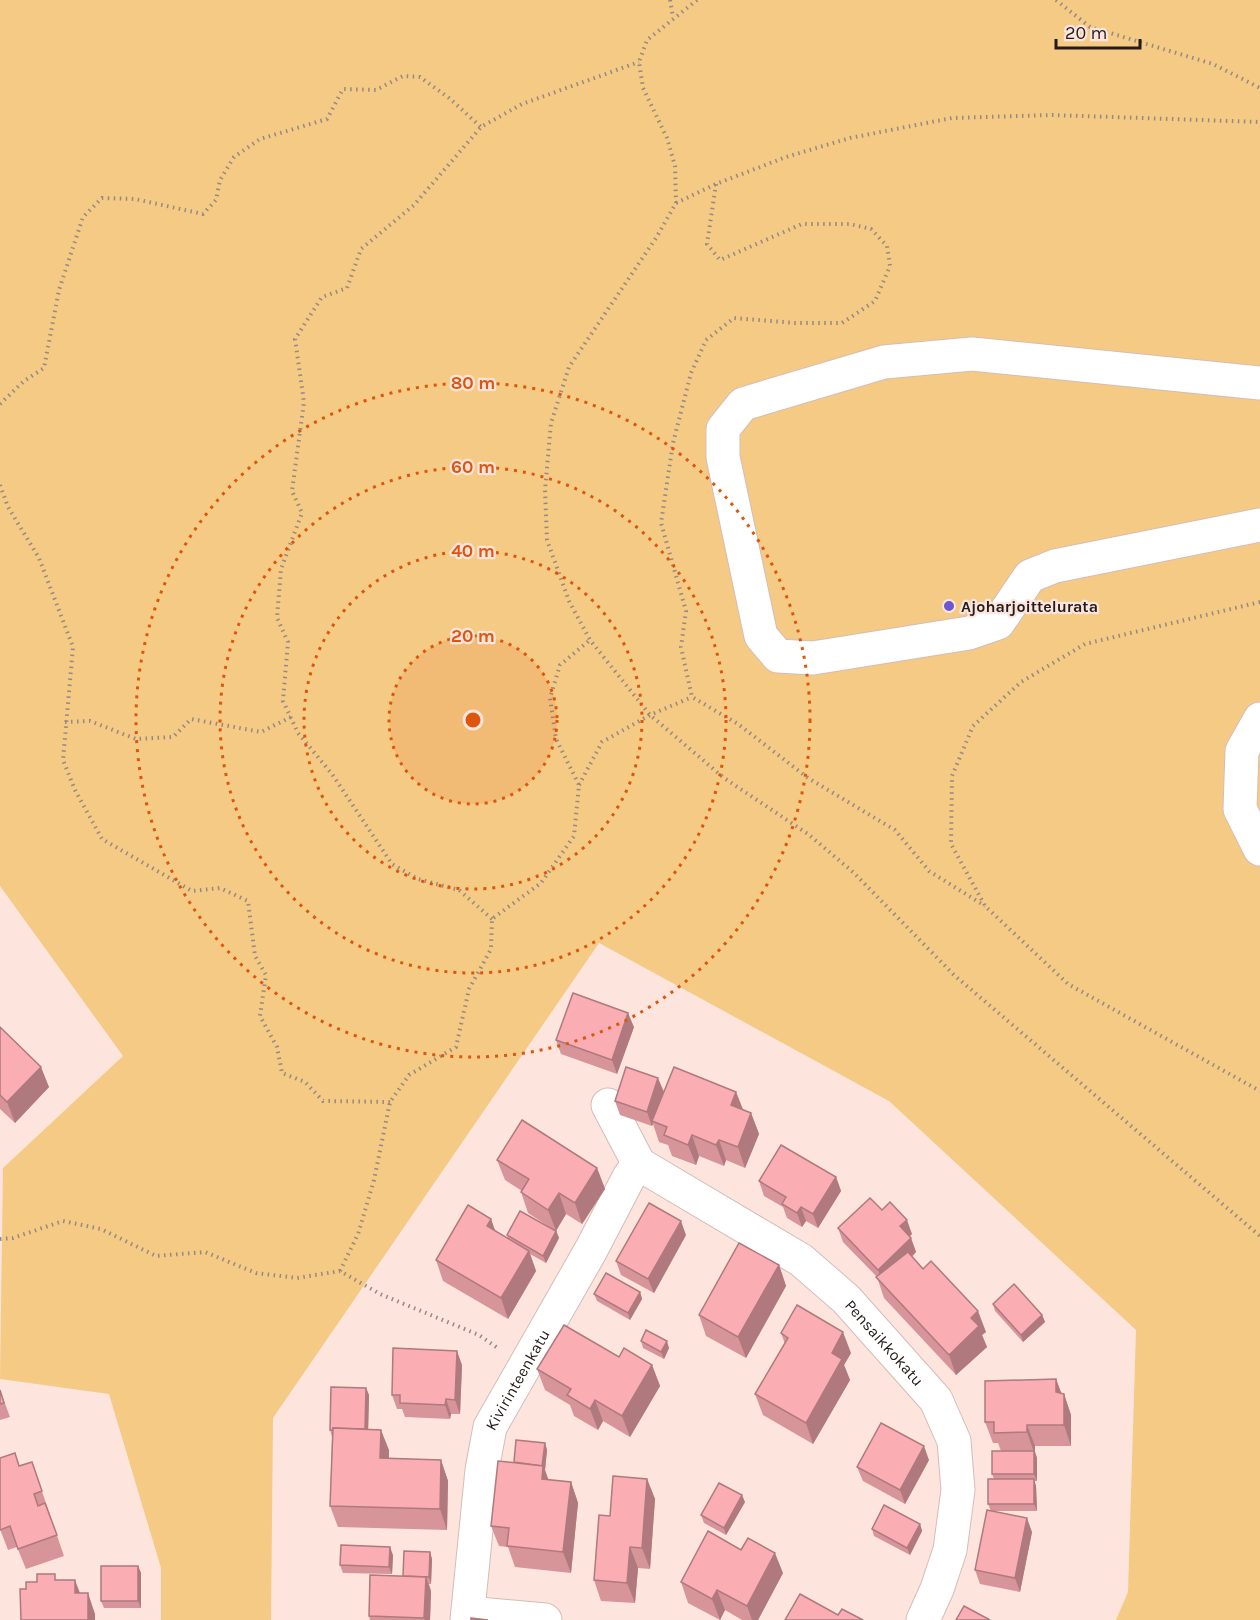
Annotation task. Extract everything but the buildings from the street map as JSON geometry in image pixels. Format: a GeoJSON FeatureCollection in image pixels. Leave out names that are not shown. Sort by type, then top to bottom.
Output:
{"type":"FeatureCollection","features":[{"type":"Feature","properties":{"kind":"street"},"geometry":{"type":"LineString","coordinates":[[1260,383],[961,355],[884,362],[743,404],[723,429],[723,457],[761,636],[778,656],[813,658],[969,633],[998,623],[1030,576],[1055,566],[1260,525]]}},
{"type":"Feature","properties":{"kind":"street"},"geometry":{"type":"LineString","coordinates":[[1260,719],[1242,751],[1240,809],[1260,849]]}},
{"type":"Feature","properties":{"kind":"street"},"geometry":{"type":"LineString","coordinates":[[608,1105],[639,1164]]}},
{"type":"Feature","properties":{"kind":"street","name":"Kivirinteenkatu"},"geometry":{"type":"LineString","coordinates":[[467,1616],[482,1470],[490,1427],[574,1281],[628,1177],[639,1164]]}},
{"type":"Feature","properties":{"kind":"street","name":"Pensaikkokatu"},"geometry":{"type":"LineString","coordinates":[[639,1164],[801,1260],[846,1299],[936,1400],[954,1441],[958,1490],[950,1550],[937,1589],[922,1620]]}},
{"type":"Feature","properties":{"kind":"street"},"geometry":{"type":"LineString","coordinates":[[467,1616],[545,1620]]}},
{"type":"Feature","properties":{"kind":"path"},"geometry":{"type":"LineString","coordinates":[[670,0],[674,17]]}},
{"type":"Feature","properties":{"kind":"path"},"geometry":{"type":"LineString","coordinates":[[1056,0],[1090,27],[1213,64],[1260,88]]}},
{"type":"Feature","properties":{"kind":"path"},"geometry":{"type":"LineString","coordinates":[[492,919],[459,890],[418,879],[392,864],[332,774],[298,733],[283,701],[288,642],[277,618],[281,569],[302,513],[292,491],[304,402],[295,339],[322,297],[347,288],[361,249],[414,205],[481,127],[522,104],[639,62]]}},
{"type":"Feature","properties":{"kind":"path"},"geometry":{"type":"LineString","coordinates":[[0,404],[24,381],[44,368],[59,290],[83,217],[102,198],[135,199],[203,214],[216,200],[220,180],[234,156],[260,139],[327,119],[343,89],[376,90],[404,76],[420,77],[449,98],[481,127]]}},
{"type":"Feature","properties":{"kind":"path"},"geometry":{"type":"LineString","coordinates":[[676,203],[716,184],[786,158],[850,138],[952,118],[1052,115],[1260,122]]}},
{"type":"Feature","properties":{"kind":"path"},"geometry":{"type":"LineString","coordinates":[[716,184],[707,244],[720,260],[802,224],[850,224],[871,229],[887,246],[890,266],[874,301],[842,323],[795,323],[734,318],[706,340],[691,373],[673,443],[661,523],[686,611],[681,647],[692,697],[738,724],[808,778],[895,830],[929,871],[985,906],[1068,984],[1260,1091]]}},
{"type":"Feature","properties":{"kind":"path"},"geometry":{"type":"LineString","coordinates":[[0,485],[8,507],[39,558],[73,648],[63,760],[75,790],[102,838],[192,891],[220,888],[248,902],[255,956],[266,975],[260,1016],[277,1047],[282,1073],[305,1082],[323,1101],[390,1102]]}},
{"type":"Feature","properties":{"kind":"path"},"geometry":{"type":"LineString","coordinates":[[985,906],[951,844],[952,777],[973,726],[1022,682],[1085,644],[1260,602]]}},
{"type":"Feature","properties":{"kind":"path"},"geometry":{"type":"LineString","coordinates":[[579,785],[556,739],[550,699],[560,665],[590,640]]}},
{"type":"Feature","properties":{"kind":"path"},"geometry":{"type":"LineString","coordinates":[[492,919],[541,883],[574,836],[579,785],[602,742],[650,715],[692,697]]}},
{"type":"Feature","properties":{"kind":"path"},"geometry":{"type":"LineString","coordinates":[[65,722],[90,720],[136,739],[173,737],[191,719],[261,732],[291,717]]}},
{"type":"Feature","properties":{"kind":"path"},"geometry":{"type":"LineString","coordinates":[[340,1270],[358,1234],[374,1180],[390,1102],[409,1075],[456,1047],[469,989],[491,949],[492,919]]}},
{"type":"Feature","properties":{"kind":"path"},"geometry":{"type":"LineString","coordinates":[[0,1239],[13,1238],[63,1221],[100,1229],[156,1256],[205,1252],[256,1273],[297,1278],[340,1270],[380,1294],[479,1335],[524,1367]]}},
{"type":"Feature","properties":{"kind":"shaded area"},"geometry":{"type":"Polygon","coordinates":[[[0,0],[1260,0],[1260,1620],[1116,1620],[1128,1592],[1136,1330],[889,1101],[599,943],[273,1418],[271,1620],[161,1620],[161,1568],[109,1394],[0,1379],[3,1168],[123,1056],[0,886],[0,0]]]}},
{"type":"Feature","properties":{"kind":"place","name":"Ajoharjoittelurata"},"geometry":{"type":"Point","coordinates":[949,606]}}]}
